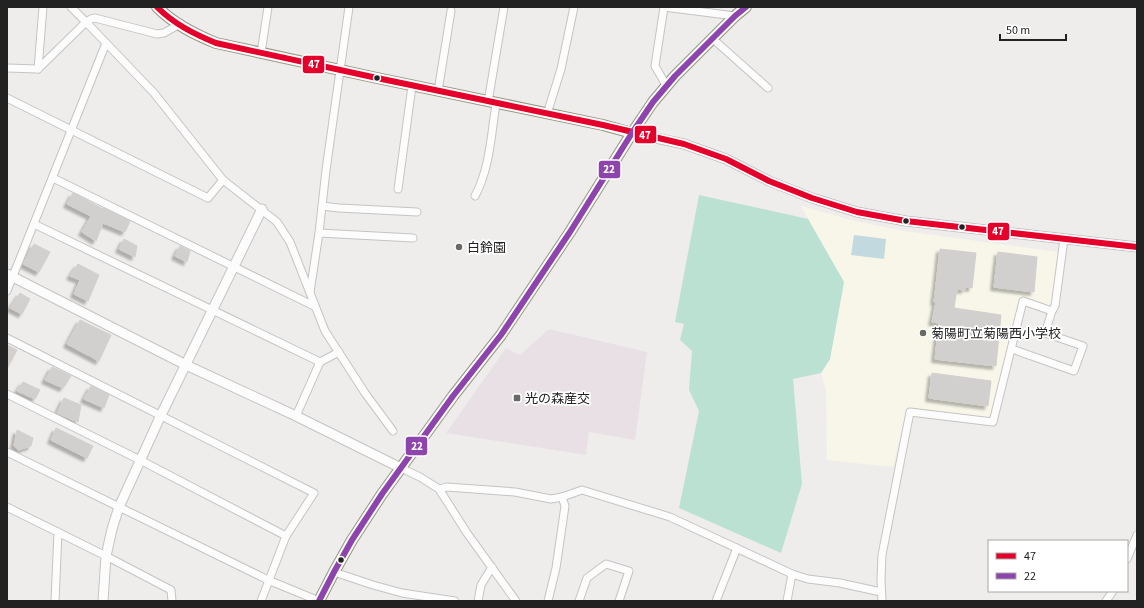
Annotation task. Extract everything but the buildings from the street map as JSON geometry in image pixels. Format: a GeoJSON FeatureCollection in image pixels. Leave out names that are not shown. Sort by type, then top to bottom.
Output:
{"type":"FeatureCollection","features":[{"type":"Feature","properties":{"kind":"main road"},"geometry":{"type":"LineString","coordinates":[[319,601],[352,540],[401,468],[453,396],[501,335],[570,232],[632,133],[666,85],[735,16],[746,7]]}},
{"type":"Feature","properties":{"kind":"main road"},"geometry":{"type":"LineString","coordinates":[[161,9],[178,25],[216,43],[632,133]]}},
{"type":"Feature","properties":{"kind":"street"},"geometry":{"type":"LineString","coordinates":[[38,69],[43,7]]}},
{"type":"Feature","properties":{"kind":"street"},"geometry":{"type":"LineString","coordinates":[[72,7],[154,93],[223,180],[277,222],[290,242],[325,331],[393,431]]}},
{"type":"Feature","properties":{"kind":"street"},"geometry":{"type":"LineString","coordinates":[[261,53],[268,7]]}},
{"type":"Feature","properties":{"kind":"street"},"geometry":{"type":"LineString","coordinates":[[310,293],[320,232],[322,206],[349,7]]}},
{"type":"Feature","properties":{"kind":"street"},"geometry":{"type":"LineString","coordinates":[[475,196],[481,185],[488,162],[492,103],[504,7]]}},
{"type":"Feature","properties":{"kind":"street"},"geometry":{"type":"LineString","coordinates":[[547,114],[561,68],[574,7]]}},
{"type":"Feature","properties":{"kind":"street"},"geometry":{"type":"LineString","coordinates":[[666,85],[655,66],[664,7],[735,16]]}},
{"type":"Feature","properties":{"kind":"street"},"geometry":{"type":"LineString","coordinates":[[438,91],[451,11]]}},
{"type":"Feature","properties":{"kind":"street"},"geometry":{"type":"LineString","coordinates":[[7,68],[38,69],[86,22],[91,19],[95,18],[158,34],[164,33],[178,25]]}},
{"type":"Feature","properties":{"kind":"street"},"geometry":{"type":"LineString","coordinates":[[712,39],[768,88]]}},
{"type":"Feature","properties":{"kind":"street"},"geometry":{"type":"LineString","coordinates":[[7,291],[10,276],[53,178],[106,43]]}},
{"type":"Feature","properties":{"kind":"street"},"geometry":{"type":"LineString","coordinates":[[398,189],[412,86]]}},
{"type":"Feature","properties":{"kind":"street"},"geometry":{"type":"LineString","coordinates":[[7,98],[208,198],[223,180]]}},
{"type":"Feature","properties":{"kind":"street"},"geometry":{"type":"LineString","coordinates":[[632,133],[684,144],[726,159],[769,181],[812,198],[857,212],[906,221],[1137,246]]}},
{"type":"Feature","properties":{"kind":"street"},"geometry":{"type":"LineString","coordinates":[[53,178],[234,265],[314,306]]}},
{"type":"Feature","properties":{"kind":"street"},"geometry":{"type":"LineString","coordinates":[[322,206],[417,212]]}},
{"type":"Feature","properties":{"kind":"street"},"geometry":{"type":"LineString","coordinates":[[103,601],[106,556],[119,507],[161,415],[262,210]]}},
{"type":"Feature","properties":{"kind":"street"},"geometry":{"type":"LineString","coordinates":[[34,224],[320,362]]}},
{"type":"Feature","properties":{"kind":"street"},"geometry":{"type":"LineString","coordinates":[[320,232],[413,238]]}},
{"type":"Feature","properties":{"kind":"street"},"geometry":{"type":"LineString","coordinates":[[1012,349],[1074,371],[1083,346],[1045,333],[1055,306],[1064,239]]}},
{"type":"Feature","properties":{"kind":"street"},"geometry":{"type":"LineString","coordinates":[[10,276],[186,365],[296,416],[420,477],[439,489],[467,533],[516,601]]}},
{"type":"Feature","properties":{"kind":"street"},"geometry":{"type":"LineString","coordinates":[[882,601],[882,555],[910,412],[994,422],[1023,301],[1052,311]]}},
{"type":"Feature","properties":{"kind":"street"},"geometry":{"type":"LineString","coordinates":[[7,338],[314,493],[286,536],[261,601]]}},
{"type":"Feature","properties":{"kind":"street"},"geometry":{"type":"LineString","coordinates":[[296,416],[320,362],[339,352]]}},
{"type":"Feature","properties":{"kind":"street"},"geometry":{"type":"LineString","coordinates":[[7,394],[140,460],[286,536]]}},
{"type":"Feature","properties":{"kind":"street"},"geometry":{"type":"LineString","coordinates":[[7,452],[268,580],[319,601]]}},
{"type":"Feature","properties":{"kind":"street"},"geometry":{"type":"LineString","coordinates":[[439,489],[447,487],[515,492],[551,499],[582,490],[670,517],[792,574],[808,579],[840,583],[881,592]]}},
{"type":"Feature","properties":{"kind":"street"},"geometry":{"type":"LineString","coordinates":[[548,601],[556,568],[565,506],[562,497]]}},
{"type":"Feature","properties":{"kind":"street"},"geometry":{"type":"LineString","coordinates":[[7,507],[171,590],[172,601]]}},
{"type":"Feature","properties":{"kind":"street"},"geometry":{"type":"LineString","coordinates":[[55,601],[58,532]]}},
{"type":"Feature","properties":{"kind":"street"},"geometry":{"type":"LineString","coordinates":[[1128,556],[1137,534]]}},
{"type":"Feature","properties":{"kind":"street"},"geometry":{"type":"LineString","coordinates":[[716,601],[737,548]]}},
{"type":"Feature","properties":{"kind":"street"},"geometry":{"type":"LineString","coordinates":[[579,601],[588,578],[606,564],[629,572],[618,601]]}},
{"type":"Feature","properties":{"kind":"street"},"geometry":{"type":"LineString","coordinates":[[478,601],[482,584],[492,568]]}},
{"type":"Feature","properties":{"kind":"street"},"geometry":{"type":"LineString","coordinates":[[334,572],[402,593],[455,601]]}},
{"type":"Feature","properties":{"kind":"street"},"geometry":{"type":"LineString","coordinates":[[787,601],[792,574]]}},
{"type":"Feature","properties":{"kind":"street"},"geometry":{"type":"LineString","coordinates":[[1106,601],[1112,592]]}},
{"type":"Feature","properties":{"kind":"shaded area","name":"菊陽町立菊陽西小学校"},"geometry":{"type":"Polygon","coordinates":[[[801,206],[855,221],[904,231],[1059,252],[1052,307],[1020,298],[992,414],[987,419],[907,408],[893,467],[827,460],[826,390],[821,373],[830,359],[844,282],[801,206]]]}},
{"type":"Feature","properties":{"kind":"shaded area"},"geometry":{"type":"Polygon","coordinates":[[[549,329],[647,352],[635,440],[589,432],[586,455],[446,433],[506,348],[520,355],[549,329]]]}},
{"type":"Feature","properties":{"kind":"green space"},"geometry":{"type":"Polygon","coordinates":[[[699,195],[808,219],[844,282],[830,359],[821,373],[793,379],[802,484],[781,553],[679,508],[699,411],[689,390],[692,351],[680,340],[684,324],[675,322],[699,195]]]}},
{"type":"Feature","properties":{"kind":"water"},"geometry":{"type":"Polygon","coordinates":[[[854,235],[886,239],[884,259],[851,255],[854,235]]]}},
{"type":"Feature","properties":{"kind":"transit line","name":"47"},"geometry":{"type":"LineString","coordinates":[[157,7],[170,19],[216,43],[603,125],[684,144],[726,159],[769,181],[812,198],[857,212],[906,221],[1137,247]]}},
{"type":"Feature","properties":{"kind":"transit line","name":"22"},"geometry":{"type":"LineString","coordinates":[[319,601],[352,540],[382,494],[453,396],[501,335],[570,232],[653,102],[675,76],[735,16],[746,7]]}},
{"type":"Feature","properties":{"kind":"place","name":"白鈴園"},"geometry":{"type":"Point","coordinates":[459,247]}},
{"type":"Feature","properties":{"kind":"place","name":"菊陽町立菊陽西小学校"},"geometry":{"type":"Point","coordinates":[923,333]}},
{"type":"Feature","properties":{"kind":"place","name":"光の森産交"},"geometry":{"type":"Point","coordinates":[517,398]}}]}
